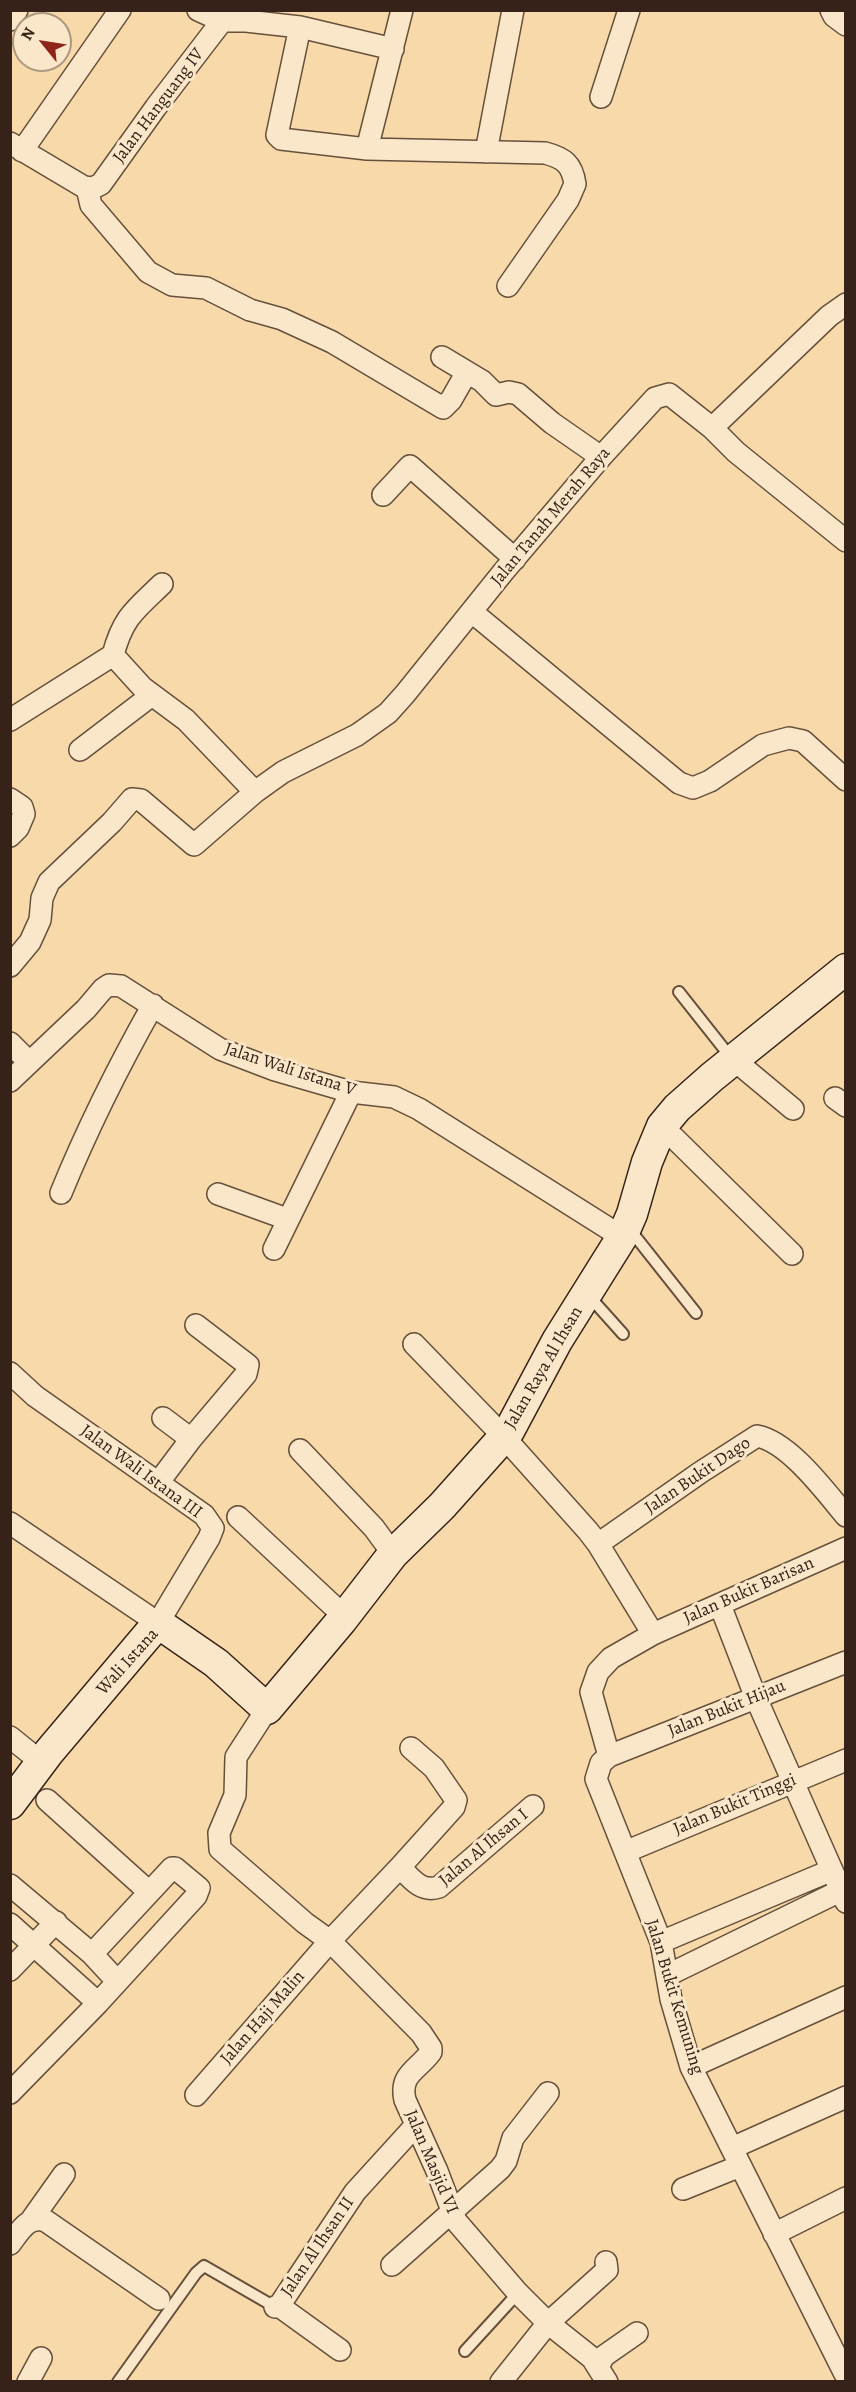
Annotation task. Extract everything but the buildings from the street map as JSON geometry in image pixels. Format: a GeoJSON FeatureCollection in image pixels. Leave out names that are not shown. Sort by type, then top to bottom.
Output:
{"type":"FeatureCollection","features":[{"type":"Feature","properties":{"kind":"street"},"geometry":{"type":"LineString","coordinates":[[10,20],[16,10]]}},
{"type":"Feature","properties":{"kind":"street"},"geometry":{"type":"LineString","coordinates":[[120,10],[16,147],[90,188],[91,205],[123,244],[148,272],[172,285],[206,288],[250,310],[282,319],[332,342],[397,383],[443,408],[451,400],[467,372]]}},
{"type":"Feature","properties":{"kind":"street"},"geometry":{"type":"LineString","coordinates":[[198,10],[222,21],[246,21],[300,27],[393,49]]}},
{"type":"Feature","properties":{"kind":"street"},"geometry":{"type":"LineString","coordinates":[[367,149],[402,10]]}},
{"type":"Feature","properties":{"kind":"street"},"geometry":{"type":"LineString","coordinates":[[486,152],[513,10]]}},
{"type":"Feature","properties":{"kind":"street"},"geometry":{"type":"LineString","coordinates":[[602,97],[629,10]]}},
{"type":"Feature","properties":{"kind":"street"},"geometry":{"type":"LineString","coordinates":[[831,10],[834,16],[846,25]]}},
{"type":"Feature","properties":{"kind":"street","name":"Jalan Hanguang IV"},"geometry":{"type":"LineString","coordinates":[[90,188],[101,184],[222,21]]}},
{"type":"Feature","properties":{"kind":"street"},"geometry":{"type":"LineString","coordinates":[[300,27],[277,135],[281,139],[367,149],[545,153],[560,157],[568,164],[575,184],[568,200],[508,286]]}},
{"type":"Feature","properties":{"kind":"street"},"geometry":{"type":"LineString","coordinates":[[846,304],[829,316],[712,428],[736,452],[846,541]]}},
{"type":"Feature","properties":{"kind":"street"},"geometry":{"type":"LineString","coordinates":[[442,357],[482,381],[496,395],[509,392],[518,394],[552,423],[600,457]]}},
{"type":"Feature","properties":{"kind":"street","name":"Jalan Tanah Merah Raya"},"geometry":{"type":"LineString","coordinates":[[10,966],[30,942],[40,920],[42,898],[49,882],[112,822],[132,799],[141,800],[194,845],[255,792],[283,772],[357,735],[388,713],[600,457],[655,398],[669,394],[712,428]]}},
{"type":"Feature","properties":{"kind":"street"},"geometry":{"type":"LineString","coordinates":[[383,495],[410,466],[515,559]]}},
{"type":"Feature","properties":{"kind":"street"},"geometry":{"type":"LineString","coordinates":[[10,720],[113,655],[119,632],[130,614],[162,584]]}},
{"type":"Feature","properties":{"kind":"street"},"geometry":{"type":"LineString","coordinates":[[472,612],[679,783],[693,788],[710,781],[763,745],[789,738],[803,741],[846,780]]}},
{"type":"Feature","properties":{"kind":"street"},"geometry":{"type":"LineString","coordinates":[[113,655],[152,695],[186,720],[255,792]]}},
{"type":"Feature","properties":{"kind":"street"},"geometry":{"type":"LineString","coordinates":[[80,750],[152,695]]}},
{"type":"Feature","properties":{"kind":"street"},"geometry":{"type":"LineString","coordinates":[[10,799],[22,807],[24,814],[16,829]]}},
{"type":"Feature","properties":{"kind":"street","name":"Jalan Raya Al Ihsan"},"geometry":{"type":"LineString","coordinates":[[218,1840],[235,1795],[236,1756],[267,1708],[345,1617],[393,1554],[442,1506],[506,1434],[587,1294],[629,1232],[647,1162],[662,1126],[677,1108],[733,1059],[846,969]]}},
{"type":"Feature","properties":{"kind":"street","name":"Jalan Wali Istana V"},"geometry":{"type":"LineString","coordinates":[[10,1081],[86,1009],[103,989],[109,986],[121,986],[220,1049],[275,1070],[351,1092],[394,1097],[629,1232]]}},
{"type":"Feature","properties":{"kind":"street"},"geometry":{"type":"LineString","coordinates":[[61,1193],[114,1074],[153,1005]]}},
{"type":"Feature","properties":{"kind":"street"},"geometry":{"type":"LineString","coordinates":[[10,1043],[29,1062]]}},
{"type":"Feature","properties":{"kind":"street"},"geometry":{"type":"LineString","coordinates":[[733,1059],[793,1109]]}},
{"type":"Feature","properties":{"kind":"street"},"geometry":{"type":"LineString","coordinates":[[274,1249],[351,1092]]}},
{"type":"Feature","properties":{"kind":"street"},"geometry":{"type":"LineString","coordinates":[[662,1126],[792,1254]]}},
{"type":"Feature","properties":{"kind":"street"},"geometry":{"type":"LineString","coordinates":[[218,1194],[287,1219]]}},
{"type":"Feature","properties":{"kind":"street"},"geometry":{"type":"LineString","coordinates":[[158,1483],[249,1369],[248,1365],[196,1325]]}},
{"type":"Feature","properties":{"kind":"street"},"geometry":{"type":"LineString","coordinates":[[414,1344],[506,1434],[569,1508],[598,1544],[653,1634],[611,1658],[598,1672],[591,1692],[609,1756]]}},
{"type":"Feature","properties":{"kind":"street","name":"Jalan Wali Istana III"},"geometry":{"type":"LineString","coordinates":[[10,1373],[35,1395],[204,1515],[213,1527],[209,1538],[158,1623]]}},
{"type":"Feature","properties":{"kind":"street"},"geometry":{"type":"LineString","coordinates":[[163,1418],[191,1439]]}},
{"type":"Feature","properties":{"kind":"street","name":"Jalan Bukit Dago"},"geometry":{"type":"LineString","coordinates":[[598,1544],[757,1436],[769,1438],[794,1458],[846,1516]]}},
{"type":"Feature","properties":{"kind":"street"},"geometry":{"type":"LineString","coordinates":[[300,1450],[374,1528],[393,1554]]}},
{"type":"Feature","properties":{"kind":"street"},"geometry":{"type":"LineString","coordinates":[[238,1517],[345,1617]]}},
{"type":"Feature","properties":{"kind":"street"},"geometry":{"type":"LineString","coordinates":[[10,1523],[158,1623]]}},
{"type":"Feature","properties":{"kind":"street","name":"Jalan Bukit Barisan"},"geometry":{"type":"LineString","coordinates":[[653,1634],[846,1548]]}},
{"type":"Feature","properties":{"kind":"street"},"geometry":{"type":"LineString","coordinates":[[720,1605],[756,1698],[840,1883]]}},
{"type":"Feature","properties":{"kind":"street","name":"Wali Istana"},"geometry":{"type":"LineString","coordinates":[[10,1804],[41,1762],[158,1623],[216,1663],[267,1708]]}},
{"type":"Feature","properties":{"kind":"street","name":"Jalan Bukit Hijau"},"geometry":{"type":"LineString","coordinates":[[609,1756],[846,1662]]}},
{"type":"Feature","properties":{"kind":"street"},"geometry":{"type":"LineString","coordinates":[[10,1737],[41,1762]]}},
{"type":"Feature","properties":{"kind":"street"},"geometry":{"type":"LineString","coordinates":[[330,1941],[454,1807],[456,1800],[434,1768],[411,1748]]}},
{"type":"Feature","properties":{"kind":"street","name":"Jalan Bukit Kemuning"},"geometry":{"type":"LineString","coordinates":[[609,1756],[601,1763],[596,1779],[661,1942],[671,1999],[691,2067],[844,2374]]}},
{"type":"Feature","properties":{"kind":"street","name":"Jalan Bukit Tinggi"},"geometry":{"type":"LineString","coordinates":[[625,1852],[846,1760]]}},
{"type":"Feature","properties":{"kind":"street"},"geometry":{"type":"LineString","coordinates":[[47,1800],[148,1891]]}},
{"type":"Feature","properties":{"kind":"street","name":"Jalan Al Ihsan I"},"geometry":{"type":"LineString","coordinates":[[400,1868],[423,1888],[431,1890],[439,1887],[533,1806]]}},
{"type":"Feature","properties":{"kind":"street","name":"Jalan Masjid VI"},"geometry":{"type":"LineString","coordinates":[[218,1840],[220,1849],[305,1923],[330,1941],[421,2033],[431,2048],[428,2056],[409,2074],[403,2090],[454,2211],[456,2221],[518,2294],[602,2373]]}},
{"type":"Feature","properties":{"kind":"street"},"geometry":{"type":"LineString","coordinates":[[10,2093],[98,2003],[196,1896],[199,1888],[172,1868],[148,1891],[92,1954]]}},
{"type":"Feature","properties":{"kind":"street"},"geometry":{"type":"LineString","coordinates":[[661,1942],[840,1883]]}},
{"type":"Feature","properties":{"kind":"street"},"geometry":{"type":"LineString","coordinates":[[668,1975],[840,1883]]}},
{"type":"Feature","properties":{"kind":"street"},"geometry":{"type":"LineString","coordinates":[[10,1885],[92,1954],[117,1981]]}},
{"type":"Feature","properties":{"kind":"street"},"geometry":{"type":"LineString","coordinates":[[10,1970],[56,1922]]}},
{"type":"Feature","properties":{"kind":"street"},"geometry":{"type":"LineString","coordinates":[[10,1924],[98,2003]]}},
{"type":"Feature","properties":{"kind":"street","name":"Jalan Haji Malin"},"geometry":{"type":"LineString","coordinates":[[196,2095],[330,1941]]}},
{"type":"Feature","properties":{"kind":"street"},"geometry":{"type":"LineString","coordinates":[[691,2067],[846,1997]]}},
{"type":"Feature","properties":{"kind":"street"},"geometry":{"type":"LineString","coordinates":[[393,2265],[500,2169],[506,2161],[513,2138],[548,2093]]}},
{"type":"Feature","properties":{"kind":"street"},"geometry":{"type":"LineString","coordinates":[[683,2189],[736,2157],[846,2097]]}},
{"type":"Feature","properties":{"kind":"street","name":"Jalan Al Ihsan II"},"geometry":{"type":"LineString","coordinates":[[277,2307],[355,2192],[416,2125]]}},
{"type":"Feature","properties":{"kind":"street"},"geometry":{"type":"LineString","coordinates":[[10,2244],[32,2219],[64,2174]]}},
{"type":"Feature","properties":{"kind":"street"},"geometry":{"type":"LineString","coordinates":[[774,2234],[846,2198]]}},
{"type":"Feature","properties":{"kind":"street"},"geometry":{"type":"LineString","coordinates":[[32,2219],[38,2218],[46,2221],[159,2299]]}},
{"type":"Feature","properties":{"kind":"street"},"geometry":{"type":"LineString","coordinates":[[501,2382],[548,2323],[607,2270],[606,2262]]}},
{"type":"Feature","properties":{"kind":"street"},"geometry":{"type":"LineString","coordinates":[[277,2307],[340,2350]]}},
{"type":"Feature","properties":{"kind":"street"},"geometry":{"type":"LineString","coordinates":[[602,2373],[604,2356],[637,2333]]}},
{"type":"Feature","properties":{"kind":"lane"},"geometry":{"type":"LineString","coordinates":[[680,992],[733,1059]]}},
{"type":"Feature","properties":{"kind":"lane"},"geometry":{"type":"LineString","coordinates":[[629,1232],[696,1313]]}},
{"type":"Feature","properties":{"kind":"lane"},"geometry":{"type":"LineString","coordinates":[[587,1294],[623,1334]]}},
{"type":"Feature","properties":{"kind":"lane","name":"Jalan Al Ihsan II"},"geometry":{"type":"LineString","coordinates":[[118,2382],[196,2273],[204,2266],[277,2307]]}},
{"type":"Feature","properties":{"kind":"lane"},"geometry":{"type":"LineString","coordinates":[[465,2351],[518,2294]]}}]}
